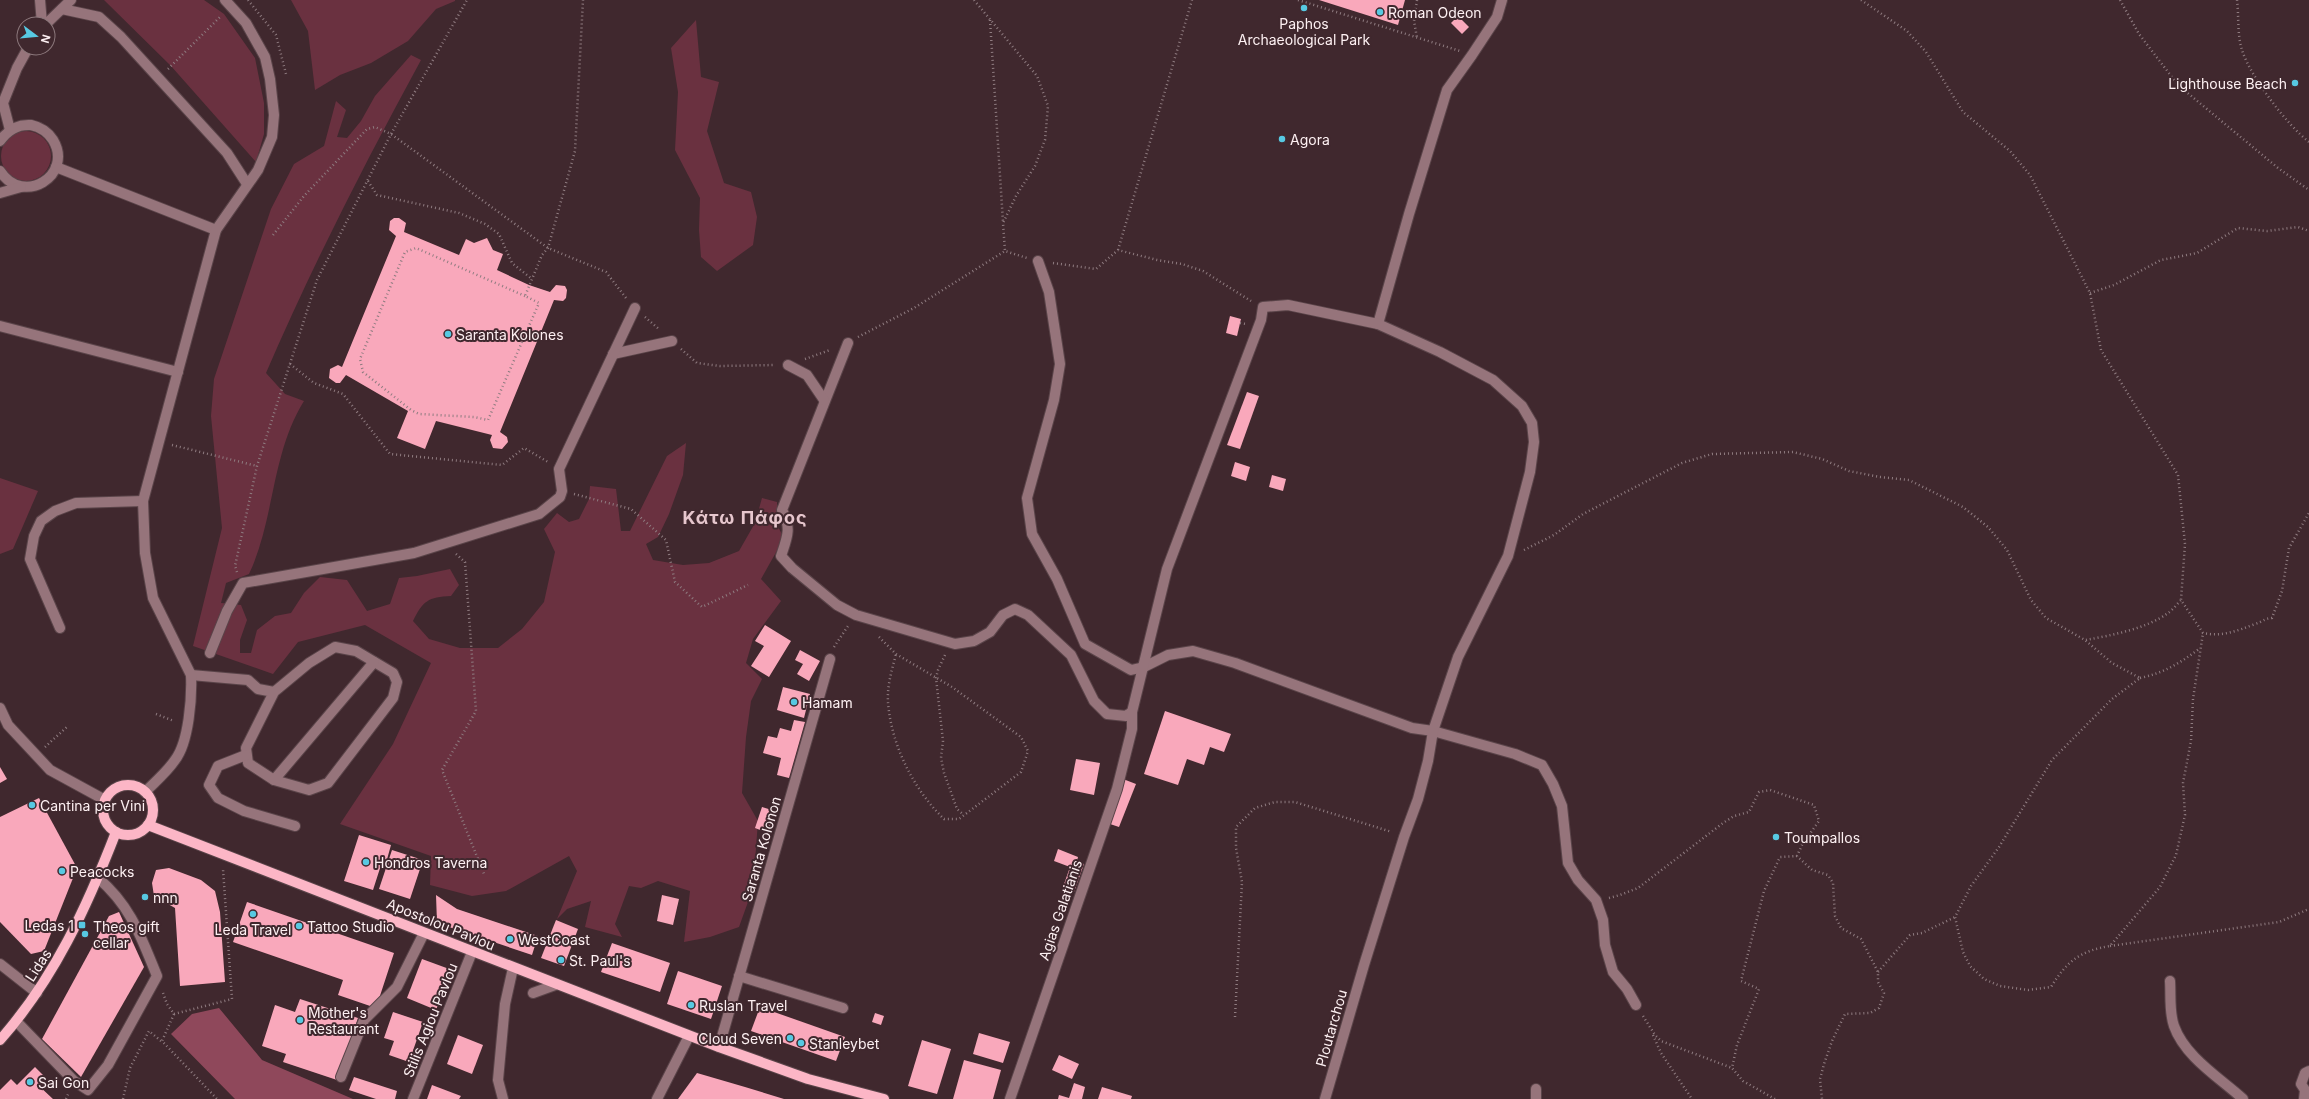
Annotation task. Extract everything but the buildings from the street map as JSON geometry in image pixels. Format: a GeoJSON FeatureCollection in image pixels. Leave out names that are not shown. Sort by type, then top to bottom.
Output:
{"type":"FeatureCollection","features":[{"type":"Feature","properties":{"kind":"main road"},"geometry":{"type":"LineString","coordinates":[[127,785],[133,786],[145,792],[152,804],[152,819],[148,825],[137,834],[123,835],[116,832],[105,820],[103,810],[105,800],[114,790],[127,785]]}},
{"type":"Feature","properties":{"kind":"main road","name":"Apostolou Pavlou"},"geometry":{"type":"LineString","coordinates":[[148,825],[689,1036],[808,1079],[884,1099]]}},
{"type":"Feature","properties":{"kind":"main road","name":"Lidas"},"geometry":{"type":"LineString","coordinates":[[0,1040],[37,993],[64,950],[98,878],[116,832]]}},
{"type":"Feature","properties":{"kind":"street"},"geometry":{"type":"LineString","coordinates":[[40,0],[41,16]]}},
{"type":"Feature","properties":{"kind":"street"},"geometry":{"type":"LineString","coordinates":[[55,16],[71,0]]}},
{"type":"Feature","properties":{"kind":"street"},"geometry":{"type":"LineString","coordinates":[[1378,324],[1409,214],[1447,90],[1472,56],[1497,17],[1502,0]]}},
{"type":"Feature","properties":{"kind":"street"},"geometry":{"type":"LineString","coordinates":[[145,792],[176,759],[188,725],[191,675],[153,598],[145,553],[143,501],[216,230],[258,170],[272,137],[274,115],[270,79],[265,57],[255,37],[227,2]]}},
{"type":"Feature","properties":{"kind":"street"},"geometry":{"type":"LineString","coordinates":[[62,9],[98,17],[159,79],[227,153],[247,184]]}},
{"type":"Feature","properties":{"kind":"street"},"geometry":{"type":"LineString","coordinates":[[10,130],[3,103],[17,68],[24,56]]}},
{"type":"Feature","properties":{"kind":"street"},"geometry":{"type":"LineString","coordinates":[[0,141],[10,130],[20,126],[30,125],[40,128],[48,134],[58,152],[56,167],[43,183],[0,193]]}},
{"type":"Feature","properties":{"kind":"street"},"geometry":{"type":"LineString","coordinates":[[56,167],[216,230]]}},
{"type":"Feature","properties":{"kind":"street"},"geometry":{"type":"LineString","coordinates":[[0,171],[12,183],[23,187]]}},
{"type":"Feature","properties":{"kind":"street"},"geometry":{"type":"LineString","coordinates":[[1038,261],[1049,292],[1060,364],[1054,400],[1027,498],[1032,534],[1057,579],[1085,644],[1131,670],[1144,667],[1168,655],[1193,651],[1235,663],[1412,728],[1433,731],[1515,754],[1542,765],[1553,784],[1562,806],[1568,863],[1578,880],[1596,900],[1603,920],[1605,945],[1613,972],[1627,989],[1636,1005]]}},
{"type":"Feature","properties":{"kind":"street","name":"Ploutarchou"},"geometry":{"type":"LineString","coordinates":[[1263,307],[1288,305],[1378,324],[1440,352],[1493,380],[1522,406],[1532,423],[1534,442],[1530,472],[1508,556],[1458,658],[1433,731],[1428,761],[1418,799],[1404,837],[1364,965],[1326,1099]]}},
{"type":"Feature","properties":{"kind":"street","name":"Agias Galatianis"},"geometry":{"type":"LineString","coordinates":[[1010,1099],[1117,789],[1132,729],[1132,712],[1167,569],[1261,320],[1263,307]]}},
{"type":"Feature","properties":{"kind":"street"},"geometry":{"type":"LineString","coordinates":[[210,654],[227,611],[243,584],[414,553],[539,514],[560,497],[562,491],[559,469],[635,308]]}},
{"type":"Feature","properties":{"kind":"street"},"geometry":{"type":"LineString","coordinates":[[0,326],[178,372]]}},
{"type":"Feature","properties":{"kind":"street"},"geometry":{"type":"LineString","coordinates":[[612,354],[672,341]]}},
{"type":"Feature","properties":{"kind":"street"},"geometry":{"type":"LineString","coordinates":[[848,343],[824,400],[782,510],[788,522],[788,536],[781,556],[792,568],[837,605],[856,615],[955,644],[974,641],[990,632],[1003,615],[1015,609],[1028,615],[1071,655],[1094,701],[1107,714],[1126,716],[1132,712]]}},
{"type":"Feature","properties":{"kind":"street"},"geometry":{"type":"LineString","coordinates":[[788,365],[807,375],[824,400]]}},
{"type":"Feature","properties":{"kind":"street"},"geometry":{"type":"LineString","coordinates":[[60,628],[30,559],[34,536],[42,521],[55,511],[76,503],[143,501]]}},
{"type":"Feature","properties":{"kind":"street"},"geometry":{"type":"LineString","coordinates":[[335,647],[356,651],[374,662],[393,673],[397,682],[393,698],[328,783],[309,790],[274,780],[248,762],[246,748],[274,692],[309,663],[335,647]]}},
{"type":"Feature","properties":{"kind":"street","name":"Saranta Kolonon"},"geometry":{"type":"LineString","coordinates":[[719,1047],[830,659]]}},
{"type":"Feature","properties":{"kind":"street"},"geometry":{"type":"LineString","coordinates":[[274,780],[374,662]]}},
{"type":"Feature","properties":{"kind":"street"},"geometry":{"type":"LineString","coordinates":[[191,675],[248,680],[258,689],[274,692]]}},
{"type":"Feature","properties":{"kind":"street"},"geometry":{"type":"LineString","coordinates":[[0,708],[8,725],[50,770],[105,800]]}},
{"type":"Feature","properties":{"kind":"street"},"geometry":{"type":"LineString","coordinates":[[246,755],[218,766],[209,785],[218,798],[244,811],[295,826]]}},
{"type":"Feature","properties":{"kind":"street"},"geometry":{"type":"LineString","coordinates":[[16,1021],[74,1080],[88,1090],[108,1066],[157,976],[133,919],[116,893],[98,878]]}},
{"type":"Feature","properties":{"kind":"street"},"geometry":{"type":"LineString","coordinates":[[341,1077],[364,1020],[377,1010],[397,987],[424,933]]}},
{"type":"Feature","properties":{"kind":"street","name":"Stilis Agiou Pavlou"},"geometry":{"type":"LineString","coordinates":[[413,1099],[472,952]]}},
{"type":"Feature","properties":{"kind":"street"},"geometry":{"type":"LineString","coordinates":[[0,964],[37,993]]}},
{"type":"Feature","properties":{"kind":"street"},"geometry":{"type":"LineString","coordinates":[[503,1099],[498,1080],[505,1004],[513,968]]}},
{"type":"Feature","properties":{"kind":"street"},"geometry":{"type":"LineString","coordinates":[[739,976],[843,1008]]}},
{"type":"Feature","properties":{"kind":"street"},"geometry":{"type":"LineString","coordinates":[[2170,981],[2171,1007],[2174,1025],[2180,1038],[2195,1057],[2244,1099]]}},
{"type":"Feature","properties":{"kind":"street"},"geometry":{"type":"LineString","coordinates":[[533,993],[555,985]]}},
{"type":"Feature","properties":{"kind":"street"},"geometry":{"type":"LineString","coordinates":[[658,1099],[689,1036]]}},
{"type":"Feature","properties":{"kind":"street"},"geometry":{"type":"LineString","coordinates":[[2304,1099],[2305,1090],[2300,1084],[2305,1073],[2309,1071]]}},
{"type":"Feature","properties":{"kind":"path"},"geometry":{"type":"LineString","coordinates":[[248,0],[276,35],[286,74]]}},
{"type":"Feature","properties":{"kind":"path"},"geometry":{"type":"LineString","coordinates":[[243,584],[234,566],[257,466],[317,280],[391,134],[467,0]]}},
{"type":"Feature","properties":{"kind":"path"},"geometry":{"type":"LineString","coordinates":[[525,296],[542,255],[548,248],[575,151],[582,0]]}},
{"type":"Feature","properties":{"kind":"path"},"geometry":{"type":"LineString","coordinates":[[974,0],[1037,76],[1048,106],[1045,140],[1035,166],[1016,196],[1003,223]]}},
{"type":"Feature","properties":{"kind":"path"},"geometry":{"type":"LineString","coordinates":[[273,235],[304,196],[367,129],[375,127],[391,134],[548,248],[606,272],[620,292],[635,308],[697,363],[720,366],[788,365],[848,343],[914,308],[1005,251],[1038,261],[1096,269],[1118,250],[1192,0]]}},
{"type":"Feature","properties":{"kind":"path"},"geometry":{"type":"LineString","coordinates":[[1298,0],[1472,56]]}},
{"type":"Feature","properties":{"kind":"path"},"geometry":{"type":"LineString","coordinates":[[1417,0],[1414,21],[1417,38]]}},
{"type":"Feature","properties":{"kind":"path"},"geometry":{"type":"LineString","coordinates":[[1861,0],[1907,31],[1926,52],[1963,112],[2010,151],[2030,175],[2090,293],[2101,350],[2178,475],[2185,544],[2181,600],[2203,633],[2218,636],[2240,630],[2267,618],[2272,618],[2282,591],[2289,548],[2309,513]]}},
{"type":"Feature","properties":{"kind":"path"},"geometry":{"type":"LineString","coordinates":[[2120,0],[2139,34],[2178,85],[2278,168],[2309,190]]}},
{"type":"Feature","properties":{"kind":"path"},"geometry":{"type":"LineString","coordinates":[[2237,0],[2242,49],[2262,88],[2298,134],[2309,142]]}},
{"type":"Feature","properties":{"kind":"path"},"geometry":{"type":"LineString","coordinates":[[159,79],[179,56],[224,14],[227,2]]}},
{"type":"Feature","properties":{"kind":"path"},"geometry":{"type":"LineString","coordinates":[[990,19],[1005,251]]}},
{"type":"Feature","properties":{"kind":"path"},"geometry":{"type":"LineString","coordinates":[[368,180],[377,195],[393,200],[418,202],[459,213],[485,224],[499,234],[512,263],[532,279]]}},
{"type":"Feature","properties":{"kind":"path"},"geometry":{"type":"LineString","coordinates":[[2090,293],[2114,285],[2162,260],[2198,253],[2238,228],[2267,230],[2298,227],[2309,232]]}},
{"type":"Feature","properties":{"kind":"path"},"geometry":{"type":"LineString","coordinates":[[416,248],[525,296],[539,303],[488,420],[474,417],[420,414],[411,410],[363,372],[360,359],[405,252],[416,248]]}},
{"type":"Feature","properties":{"kind":"path"},"geometry":{"type":"LineString","coordinates":[[1118,250],[1157,260],[1182,264],[1203,271],[1242,298],[1263,307]]}},
{"type":"Feature","properties":{"kind":"path"},"geometry":{"type":"LineString","coordinates":[[290,364],[314,383],[343,394],[390,454],[502,465],[524,448],[559,469]]}},
{"type":"Feature","properties":{"kind":"path"},"geometry":{"type":"LineString","coordinates":[[159,442],[257,466]]}},
{"type":"Feature","properties":{"kind":"path"},"geometry":{"type":"LineString","coordinates":[[1508,556],[1532,547],[1583,514],[1682,463],[1712,454],[1793,452],[1822,459],[1849,471],[1880,477],[1909,480],[1963,507],[1988,527],[2007,550],[2032,600],[2046,618],[2086,640],[2112,663],[2140,678]]}},
{"type":"Feature","properties":{"kind":"path"},"geometry":{"type":"LineString","coordinates":[[562,491],[631,509],[666,540],[675,582],[702,607],[748,585]]}},
{"type":"Feature","properties":{"kind":"path"},"geometry":{"type":"LineString","coordinates":[[443,544],[465,562],[476,712],[442,770],[484,874]]}},
{"type":"Feature","properties":{"kind":"path"},"geometry":{"type":"LineString","coordinates":[[2086,640],[2134,628],[2157,620],[2169,613],[2181,600]]}},
{"type":"Feature","properties":{"kind":"path"},"geometry":{"type":"LineString","coordinates":[[830,659],[832,651],[856,615]]}},
{"type":"Feature","properties":{"kind":"path"},"geometry":{"type":"LineString","coordinates":[[2110,946],[2160,887],[2176,855],[2185,815],[2183,783],[2191,741],[2199,649],[2203,633]]}},
{"type":"Feature","properties":{"kind":"path"},"geometry":{"type":"LineString","coordinates":[[876,635],[896,654],[936,678],[1021,738],[1028,751],[1021,772],[959,819],[944,820],[929,805],[898,748],[888,703],[890,676],[896,654]]}},
{"type":"Feature","properties":{"kind":"path"},"geometry":{"type":"LineString","coordinates":[[955,644],[944,657],[936,678],[943,741],[941,758],[944,773],[957,809],[964,815]]}},
{"type":"Feature","properties":{"kind":"path"},"geometry":{"type":"LineString","coordinates":[[1878,972],[1910,935],[1922,933],[1955,917],[1971,886],[1998,847],[2052,760],[2112,699],[2140,678],[2159,674],[2174,667],[2199,649]]}},
{"type":"Feature","properties":{"kind":"path"},"geometry":{"type":"LineString","coordinates":[[156,714],[174,721]]}},
{"type":"Feature","properties":{"kind":"path"},"geometry":{"type":"LineString","coordinates":[[43,749],[68,726]]}},
{"type":"Feature","properties":{"kind":"path"},"geometry":{"type":"LineString","coordinates":[[1596,900],[1620,895],[1638,888],[1722,823],[1734,816],[1749,812],[1759,792],[1770,790],[1814,805],[1819,821],[1802,845],[1798,856]]}},
{"type":"Feature","properties":{"kind":"path"},"geometry":{"type":"LineString","coordinates":[[1235,1017],[1242,882],[1236,848],[1236,827],[1254,808],[1275,802],[1295,802],[1376,826],[1404,837]]}},
{"type":"Feature","properties":{"kind":"path"},"geometry":{"type":"LineString","coordinates":[[174,1014],[232,1000],[223,855]]}},
{"type":"Feature","properties":{"kind":"path"},"geometry":{"type":"LineString","coordinates":[[1798,856],[1812,870],[1828,875],[1833,882],[1835,916],[1841,928],[1862,938],[1878,972],[1878,982],[1884,993],[1879,1008],[1870,1013],[1845,1014],[1832,1041],[1824,1064],[1820,1079],[1822,1099]]}},
{"type":"Feature","properties":{"kind":"path"},"geometry":{"type":"LineString","coordinates":[[1732,1068],[1737,1044],[1759,989],[1741,981],[1764,891],[1780,858],[1798,856]]}},
{"type":"Feature","properties":{"kind":"path"},"geometry":{"type":"LineString","coordinates":[[1955,917],[1963,952],[1970,966],[1984,979],[2000,986],[2028,990],[2051,987],[2063,967],[2091,949],[2279,922],[2309,909]]}},
{"type":"Feature","properties":{"kind":"path"},"geometry":{"type":"LineString","coordinates":[[157,976],[167,1004],[174,1014]]}},
{"type":"Feature","properties":{"kind":"path"},"geometry":{"type":"LineString","coordinates":[[1636,1005],[1661,1052],[1692,1099]]}},
{"type":"Feature","properties":{"kind":"path"},"geometry":{"type":"LineString","coordinates":[[162,1041],[174,1014]]}},
{"type":"Feature","properties":{"kind":"path"},"geometry":{"type":"LineString","coordinates":[[1650,1029],[1661,1041],[1732,1068],[1744,1081],[1775,1099]]}},
{"type":"Feature","properties":{"kind":"path"},"geometry":{"type":"LineString","coordinates":[[123,1099],[130,1068],[148,1031],[162,1041],[216,1099]]}},
{"type":"Feature","properties":{"kind":"shaded area"},"geometry":{"type":"Polygon","coordinates":[[[104,0],[204,0],[224,14],[255,58],[264,103],[264,134],[256,162],[171,66],[104,0]]]}},
{"type":"Feature","properties":{"kind":"shaded area"},"geometry":{"type":"Polygon","coordinates":[[[291,0],[455,1],[436,9],[408,41],[371,63],[340,75],[315,90],[308,31],[291,0]]]}},
{"type":"Feature","properties":{"kind":"shaded area"},"geometry":{"type":"Polygon","coordinates":[[[696,20],[701,77],[719,82],[707,131],[724,183],[751,192],[757,217],[753,245],[717,271],[701,257],[699,230],[700,198],[675,150],[678,92],[671,48],[696,20]]]}},
{"type":"Feature","properties":{"kind":"shaded area"},"geometry":{"type":"Polygon","coordinates":[[[411,55],[421,60],[340,215],[302,293],[266,373],[285,394],[304,401],[293,421],[285,443],[264,531],[249,574],[226,583],[221,603],[241,605],[247,620],[240,640],[240,653],[251,653],[257,630],[275,616],[291,613],[304,593],[320,577],[347,580],[367,611],[390,604],[399,578],[450,569],[459,585],[451,596],[427,601],[413,621],[429,639],[460,648],[498,648],[522,629],[544,602],[555,552],[544,529],[557,513],[569,522],[579,519],[589,499],[590,486],[616,489],[621,531],[630,531],[667,456],[686,443],[683,475],[669,514],[658,537],[646,544],[653,560],[683,565],[709,563],[739,551],[755,523],[762,498],[777,502],[777,525],[784,538],[761,579],[781,601],[753,639],[746,663],[762,679],[751,701],[746,737],[742,793],[758,821],[753,888],[739,927],[710,937],[684,942],[690,891],[658,881],[641,888],[629,886],[615,924],[622,937],[585,927],[591,901],[567,909],[557,919],[577,871],[569,856],[506,891],[472,896],[430,885],[431,856],[340,824],[393,744],[431,663],[365,625],[298,642],[273,674],[193,646],[222,528],[211,416],[214,379],[271,209],[294,164],[324,146],[336,101],[346,110],[337,137],[347,138],[361,121],[375,96],[411,55]]]}},
{"type":"Feature","properties":{"kind":"shaded area"},"geometry":{"type":"Polygon","coordinates":[[[21,131],[31,131],[44,138],[51,151],[51,161],[44,174],[31,181],[21,181],[12,177],[5,170],[1,161],[1,151],[5,142],[12,135],[21,131]]]}},
{"type":"Feature","properties":{"kind":"shaded area"},"geometry":{"type":"Polygon","coordinates":[[[0,478],[38,491],[13,549],[0,554],[0,478]]]}},
{"type":"Feature","properties":{"kind":"shaded area"},"geometry":{"type":"Polygon","coordinates":[[[219,1008],[262,1060],[353,1099],[235,1099],[171,1034],[192,1014],[219,1008]]]}},
{"type":"Feature","properties":{"kind":"place","name":"Paphos Archaeological Park"},"geometry":{"type":"Point","coordinates":[1304,8]}},
{"type":"Feature","properties":{"kind":"place","name":"Roman Odeon"},"geometry":{"type":"Point","coordinates":[1380,12]}},
{"type":"Feature","properties":{"kind":"place","name":"Lighthouse Beach"},"geometry":{"type":"Point","coordinates":[2295,83]}},
{"type":"Feature","properties":{"kind":"place","name":"Agora"},"geometry":{"type":"Point","coordinates":[1282,139]}},
{"type":"Feature","properties":{"kind":"place","name":"Saranta Kolones"},"geometry":{"type":"Point","coordinates":[448,334]}},
{"type":"Feature","properties":{"kind":"place","name":"Hamam"},"geometry":{"type":"Point","coordinates":[794,702]}},
{"type":"Feature","properties":{"kind":"place","name":"Cantina per Vini"},"geometry":{"type":"Point","coordinates":[32,805]}},
{"type":"Feature","properties":{"kind":"place","name":"Toumpallos"},"geometry":{"type":"Point","coordinates":[1776,837]}},
{"type":"Feature","properties":{"kind":"place","name":"Hondros Taverna"},"geometry":{"type":"Point","coordinates":[366,862]}},
{"type":"Feature","properties":{"kind":"place","name":"Peacocks"},"geometry":{"type":"Point","coordinates":[62,871]}},
{"type":"Feature","properties":{"kind":"place","name":"nnn"},"geometry":{"type":"Point","coordinates":[145,897]}},
{"type":"Feature","properties":{"kind":"place","name":"Leda Travel"},"geometry":{"type":"Point","coordinates":[253,914]}},
{"type":"Feature","properties":{"kind":"place","name":"Ledas 1"},"geometry":{"type":"Point","coordinates":[82,925]}},
{"type":"Feature","properties":{"kind":"place","name":"Tattoo Studio"},"geometry":{"type":"Point","coordinates":[299,926]}},
{"type":"Feature","properties":{"kind":"place","name":"Theos gift cellar"},"geometry":{"type":"Point","coordinates":[85,934]}},
{"type":"Feature","properties":{"kind":"place","name":"WestCoast"},"geometry":{"type":"Point","coordinates":[510,939]}},
{"type":"Feature","properties":{"kind":"place","name":"St. Paul's"},"geometry":{"type":"Point","coordinates":[561,960]}},
{"type":"Feature","properties":{"kind":"place","name":"Ruslan Travel"},"geometry":{"type":"Point","coordinates":[691,1005]}},
{"type":"Feature","properties":{"kind":"place","name":"Mother's Restaurant"},"geometry":{"type":"Point","coordinates":[300,1020]}},
{"type":"Feature","properties":{"kind":"place","name":"Cloud Seven"},"geometry":{"type":"Point","coordinates":[790,1038]}},
{"type":"Feature","properties":{"kind":"place","name":"Stanleybet"},"geometry":{"type":"Point","coordinates":[801,1043]}},
{"type":"Feature","properties":{"kind":"place","name":"Sai Gon"},"geometry":{"type":"Point","coordinates":[30,1082]}},
{"type":"Feature","properties":{"kind":"district","name":"Κάτω Πάφος"},"geometry":{"type":"Point","coordinates":[745,517]}}]}
